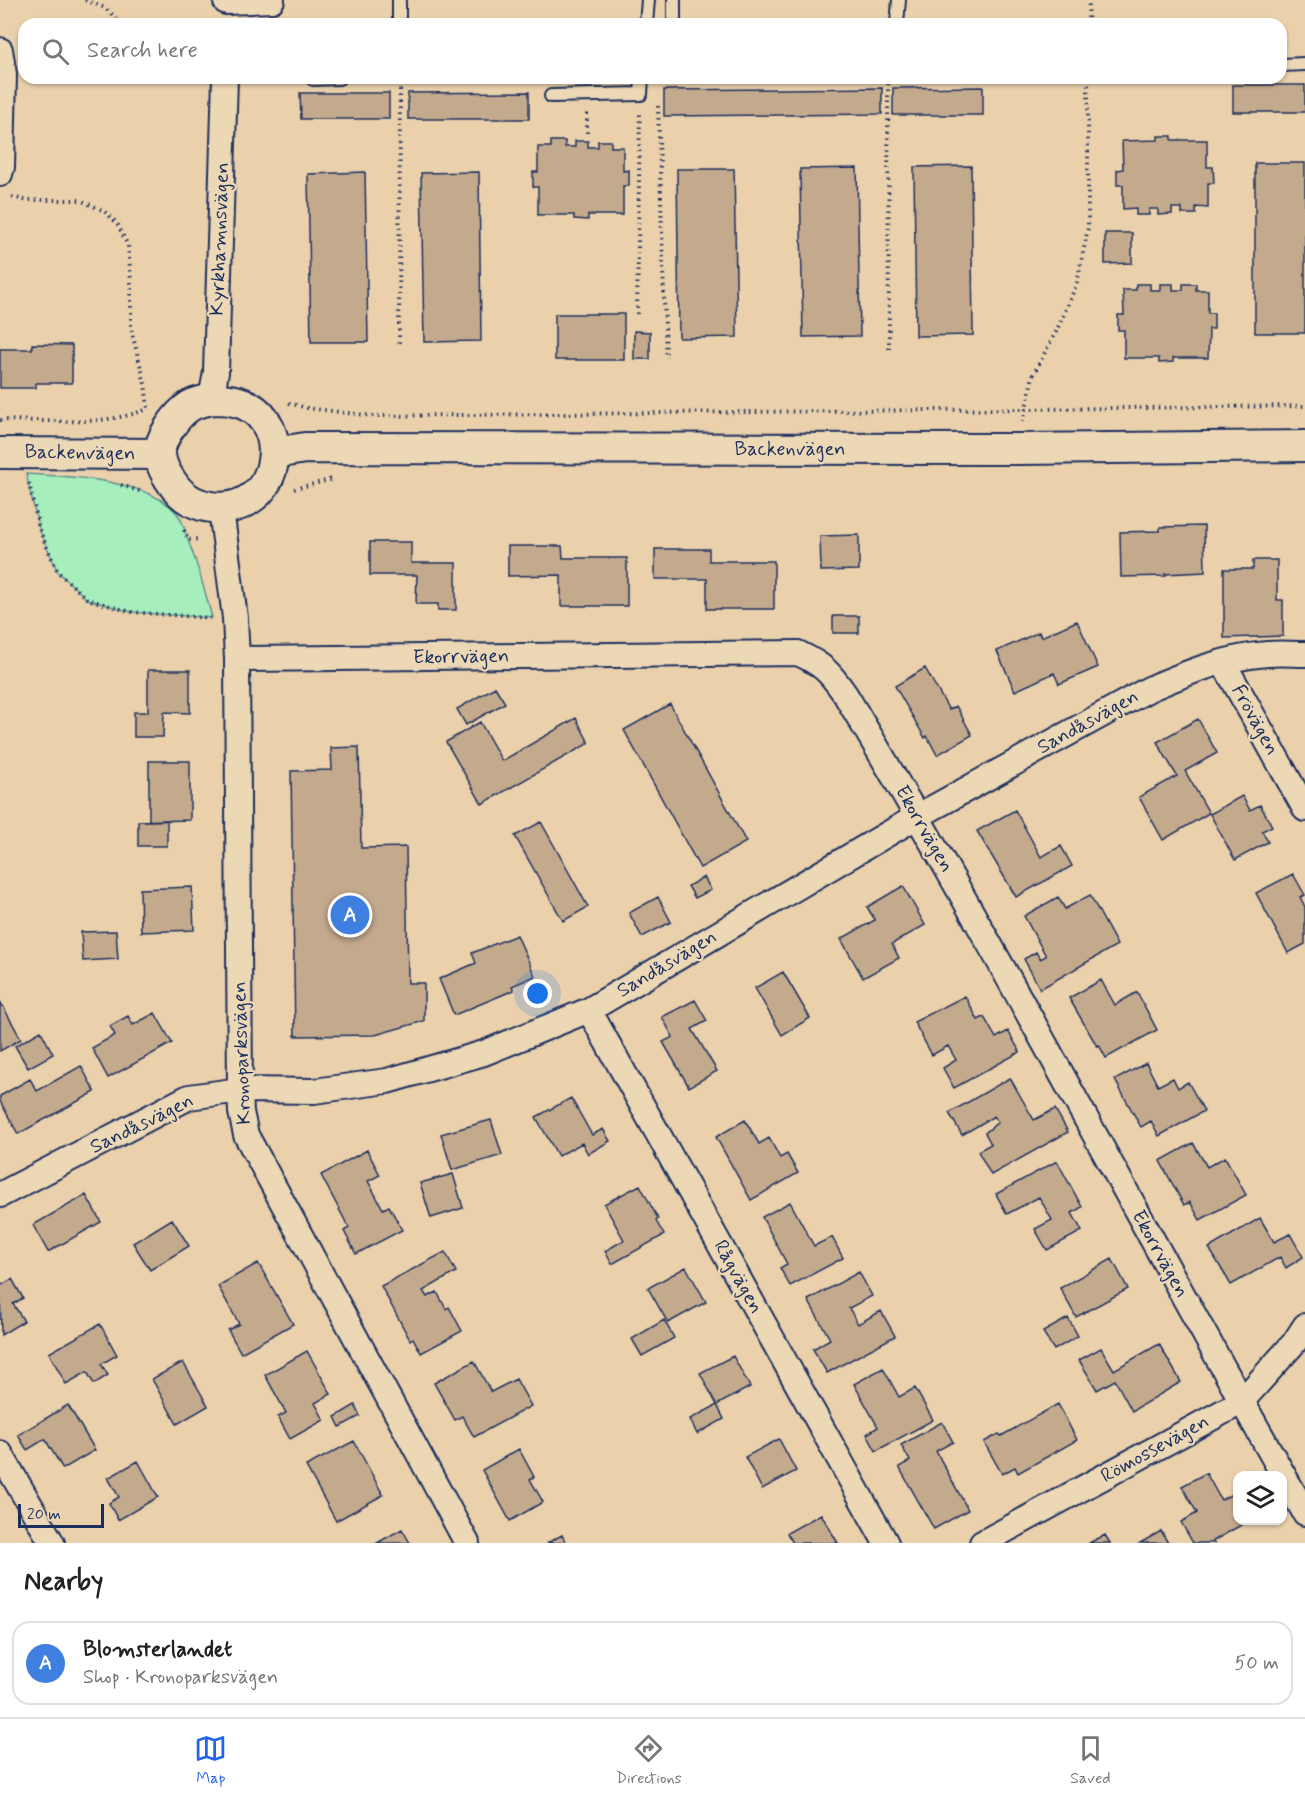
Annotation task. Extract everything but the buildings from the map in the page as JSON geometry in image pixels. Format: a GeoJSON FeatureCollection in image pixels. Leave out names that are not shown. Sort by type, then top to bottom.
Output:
{"type":"FeatureCollection","features":[{"type":"Feature","properties":{"kind":"street"},"geometry":{"type":"LineString","coordinates":[[226,9],[272,0]]}},
{"type":"Feature","properties":{"kind":"street"},"geometry":{"type":"LineString","coordinates":[[0,50],[4,74],[2,167],[4,185]]}},
{"type":"Feature","properties":{"kind":"street","name":"Kyrkhamnsvägen"},"geometry":{"type":"LineString","coordinates":[[212,399],[216,372],[225,84]]}},
{"type":"Feature","properties":{"kind":"street"},"geometry":{"type":"LineString","coordinates":[[212,399],[231,400],[249,407],[264,421],[273,438],[275,453],[271,475],[259,492],[242,504],[221,508]]}},
{"type":"Feature","properties":{"kind":"street","name":"Backenvägen"},"geometry":{"type":"LineString","coordinates":[[212,399],[191,405],[174,419],[159,454],[168,477],[181,494],[200,505],[221,508]]}},
{"type":"Feature","properties":{"kind":"street","name":"Backenvägen"},"geometry":{"type":"LineString","coordinates":[[275,453],[305,448],[1017,449],[1305,446]]}},
{"type":"Feature","properties":{"kind":"street","name":"Backenvägen"},"geometry":{"type":"LineString","coordinates":[[0,453],[159,454]]}},
{"type":"Feature","properties":{"kind":"street","name":"Kronoparksvägen"},"geometry":{"type":"LineString","coordinates":[[221,508],[235,618],[237,659],[240,1090],[241,1112],[246,1135],[467,1543]]}},
{"type":"Feature","properties":{"kind":"street","name":"Ekorrvägen"},"geometry":{"type":"LineString","coordinates":[[237,659],[798,653],[819,663],[832,675],[918,816],[1241,1402],[1305,1513]]}},
{"type":"Feature","properties":{"kind":"street","name":"Sandåsvägen"},"geometry":{"type":"LineString","coordinates":[[0,1194],[189,1097],[240,1090],[314,1091],[387,1081],[484,1053],[589,1010],[918,816],[1149,689],[1185,673],[1223,662],[1266,654],[1305,654]]}},
{"type":"Feature","properties":{"kind":"street","name":"Frövägen"},"geometry":{"type":"LineString","coordinates":[[1223,662],[1305,809]]}},
{"type":"Feature","properties":{"kind":"street","name":"Rågvägen"},"geometry":{"type":"LineString","coordinates":[[589,1010],[886,1543]]}},
{"type":"Feature","properties":{"kind":"street","name":"Römossevägen"},"geometry":{"type":"LineString","coordinates":[[982,1543],[1241,1402],[1294,1343],[1305,1326]]}},
{"type":"Feature","properties":{"kind":"street"},"geometry":{"type":"LineString","coordinates":[[0,1453],[52,1543]]}},
{"type":"Feature","properties":{"kind":"lane"},"geometry":{"type":"LineString","coordinates":[[399,0],[399,18]]}},
{"type":"Feature","properties":{"kind":"lane"},"geometry":{"type":"LineString","coordinates":[[646,18],[648,0]]}},
{"type":"Feature","properties":{"kind":"lane"},"geometry":{"type":"LineString","coordinates":[[674,0],[674,18]]}},
{"type":"Feature","properties":{"kind":"lane"},"geometry":{"type":"LineString","coordinates":[[898,18],[899,0]]}},
{"type":"Feature","properties":{"kind":"lane"},"geometry":{"type":"LineString","coordinates":[[1287,65],[1305,64]]}},
{"type":"Feature","properties":{"kind":"lane"},"geometry":{"type":"LineString","coordinates":[[551,96],[641,94],[642,84]]}},
{"type":"Feature","properties":{"kind":"path"},"geometry":{"type":"LineString","coordinates":[[85,0],[105,8],[116,18]]}},
{"type":"Feature","properties":{"kind":"path"},"geometry":{"type":"LineString","coordinates":[[1089,0],[1089,18]]}},
{"type":"Feature","properties":{"kind":"path"},"geometry":{"type":"LineString","coordinates":[[399,343],[400,84]]}},
{"type":"Feature","properties":{"kind":"path"},"geometry":{"type":"LineString","coordinates":[[888,84],[889,349]]}},
{"type":"Feature","properties":{"kind":"path"},"geometry":{"type":"LineString","coordinates":[[1017,449],[1033,375],[1057,330],[1077,283],[1088,228],[1088,84]]}},
{"type":"Feature","properties":{"kind":"path"},"geometry":{"type":"LineString","coordinates":[[637,314],[641,94]]}},
{"type":"Feature","properties":{"kind":"path"},"geometry":{"type":"LineString","coordinates":[[658,103],[666,358]]}},
{"type":"Feature","properties":{"kind":"path"},"geometry":{"type":"LineString","coordinates":[[4,185],[26,200],[80,200],[104,211],[117,223],[128,246],[131,329],[145,384],[148,408]]}},
{"type":"Feature","properties":{"kind":"path"},"geometry":{"type":"LineString","coordinates":[[307,408],[373,416],[1305,406]]}},
{"type":"Feature","properties":{"kind":"path"},"geometry":{"type":"LineString","coordinates":[[0,420],[89,421],[136,413]]}},
{"type":"Feature","properties":{"kind":"path"},"geometry":{"type":"LineString","coordinates":[[27,474],[39,529],[58,572],[87,599],[131,612],[235,618]]}},
{"type":"Feature","properties":{"kind":"green space"},"geometry":{"type":"Polygon","coordinates":[[[26,474],[86,478],[108,482],[150,494],[167,504],[179,516],[183,524],[212,618],[131,612],[87,599],[58,572],[39,529],[26,474]]]}},
{"type":"Feature","properties":{"kind":"place","name":"Blomsterlandet"},"geometry":{"type":"Point","coordinates":[350,915]}}]}
